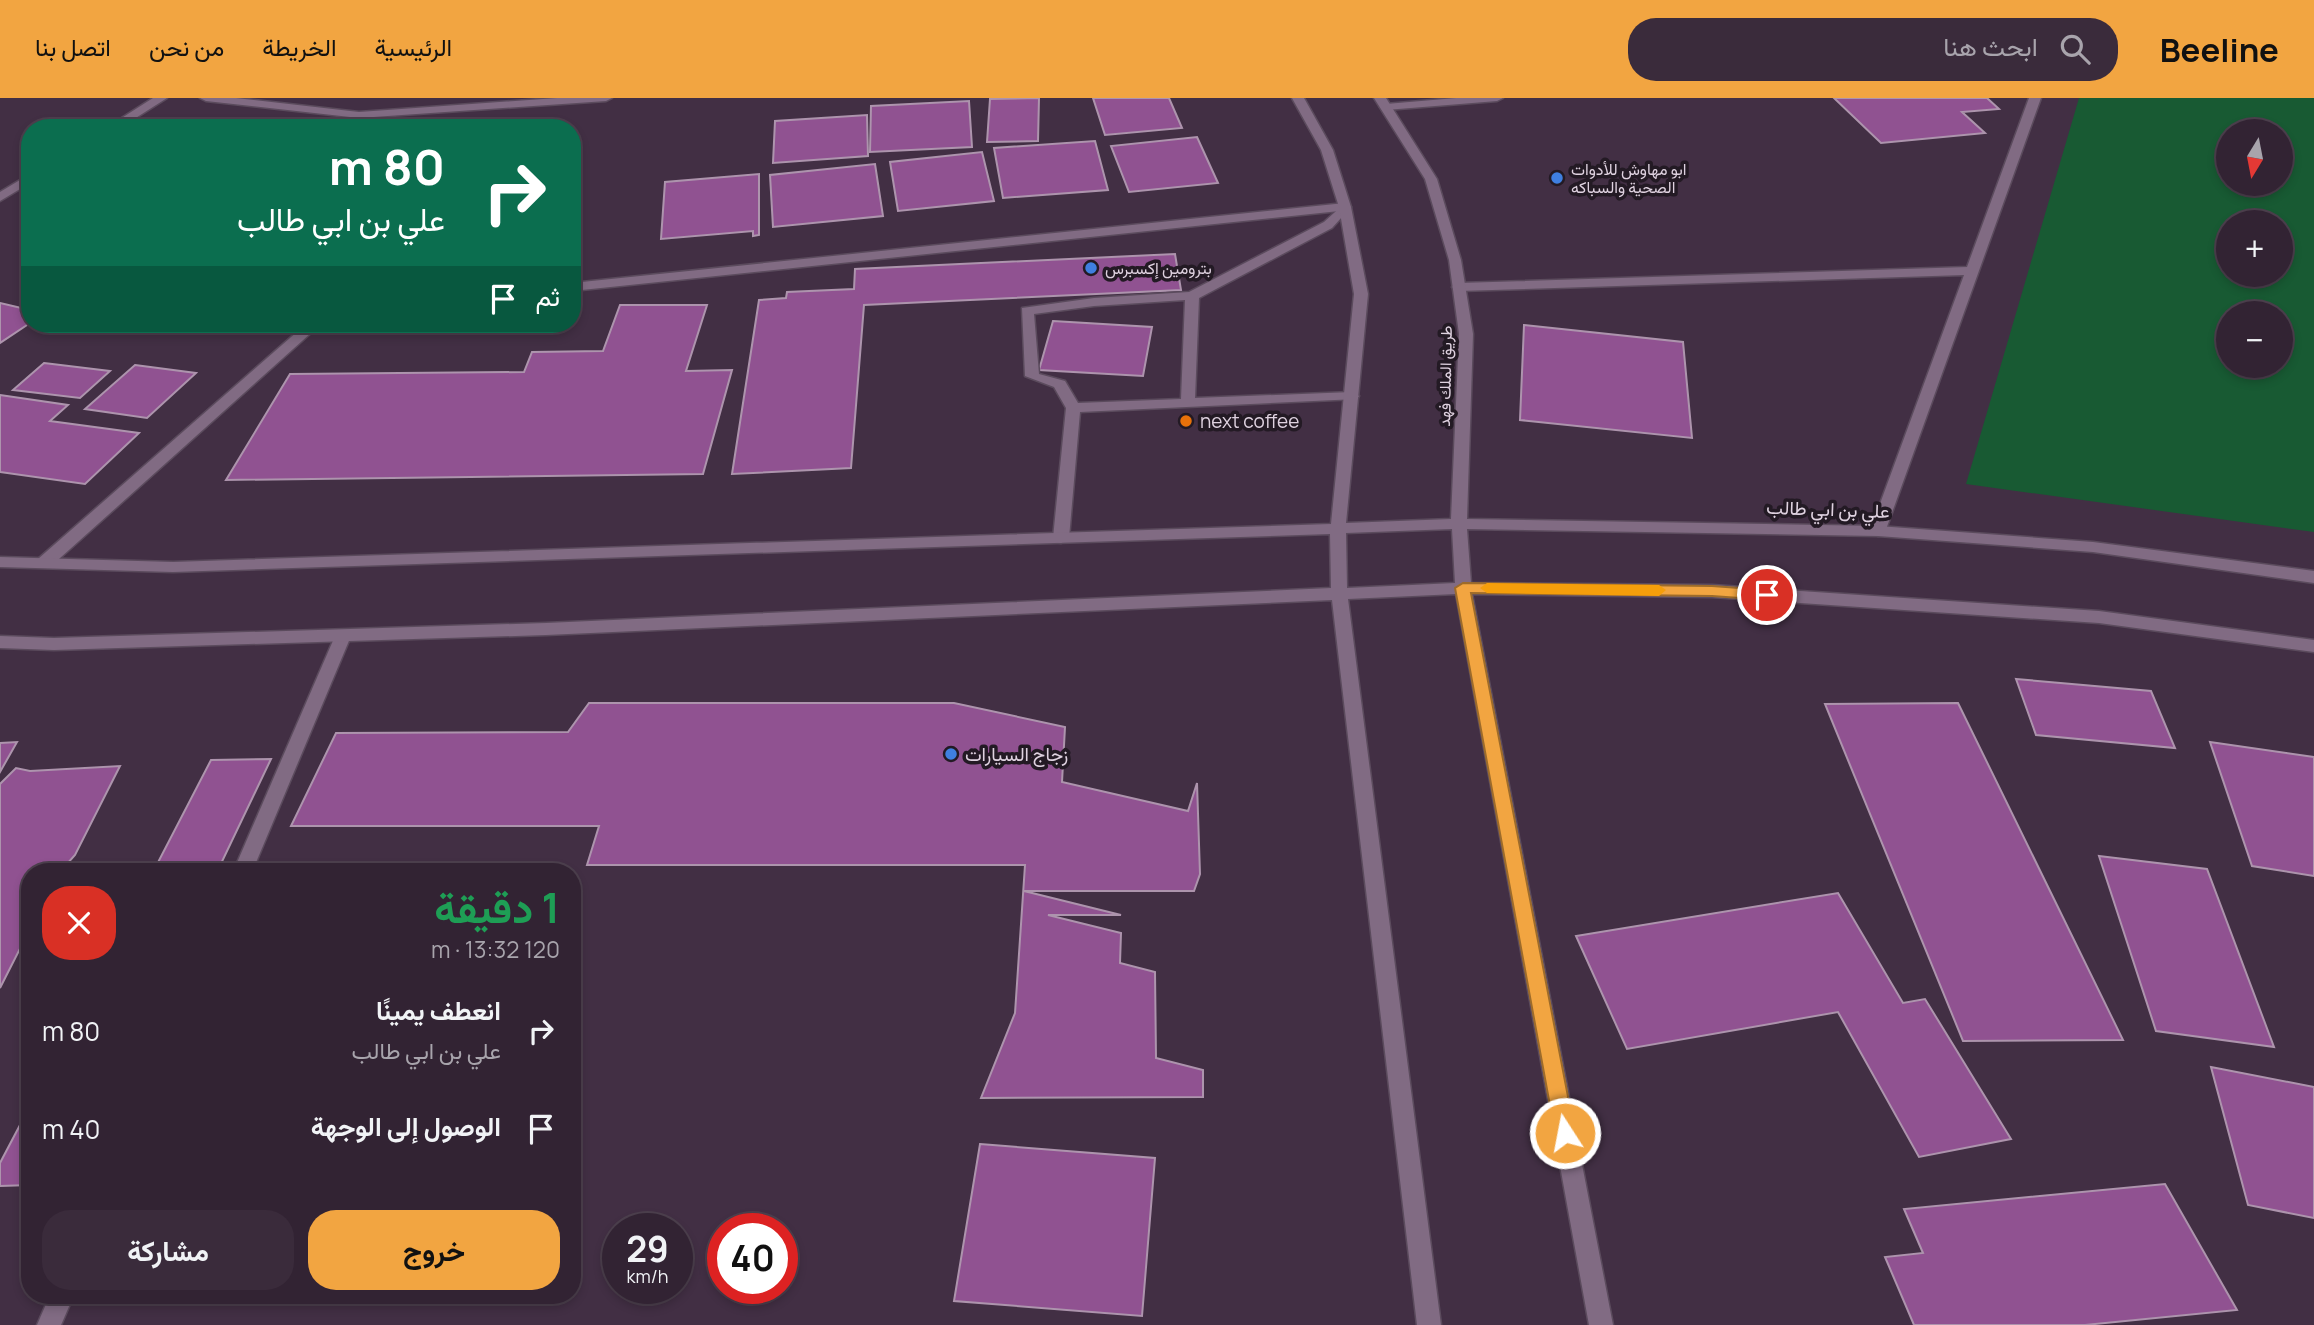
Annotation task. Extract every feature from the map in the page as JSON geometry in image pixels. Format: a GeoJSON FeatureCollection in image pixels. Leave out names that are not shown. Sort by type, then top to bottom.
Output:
{"type":"FeatureCollection","features":[{"type":"Feature","properties":{"kind":"main road"},"geometry":{"type":"LineString","coordinates":[[126,119],[160,98]]}},
{"type":"Feature","properties":{"kind":"main road"},"geometry":{"type":"LineString","coordinates":[[206,98],[359,115],[606,98]]}},
{"type":"Feature","properties":{"kind":"main road"},"geometry":{"type":"LineString","coordinates":[[1298,98],[1327,150],[1345,207],[1361,294],[1338,527],[1339,594],[1429,1325]]}},
{"type":"Feature","properties":{"kind":"main road"},"geometry":{"type":"LineString","coordinates":[[1383,102],[1497,98]]}},
{"type":"Feature","properties":{"kind":"main road"},"geometry":{"type":"LineString","coordinates":[[1878,531],[2035,98]]}},
{"type":"Feature","properties":{"kind":"main road","name":"طريق الملك فهد"},"geometry":{"type":"LineString","coordinates":[[1383,102],[1430,179],[1454,260],[1459,287],[1466,334],[1459,524],[1463,588],[1601,1325]]}},
{"type":"Feature","properties":{"kind":"main road"},"geometry":{"type":"LineString","coordinates":[[355,119],[359,115]]}},
{"type":"Feature","properties":{"kind":"main road"},"geometry":{"type":"LineString","coordinates":[[0,197],[21,184]]}},
{"type":"Feature","properties":{"kind":"main road"},"geometry":{"type":"LineString","coordinates":[[581,286],[1345,207]]}},
{"type":"Feature","properties":{"kind":"main road"},"geometry":{"type":"LineString","coordinates":[[1061,538],[1073,408],[1060,384],[1032,376],[1027,311],[1094,302],[1192,296],[1328,225],[1345,207]]}},
{"type":"Feature","properties":{"kind":"main road"},"geometry":{"type":"LineString","coordinates":[[1459,287],[1972,271]]}},
{"type":"Feature","properties":{"kind":"main road"},"geometry":{"type":"LineString","coordinates":[[1188,403],[1192,296]]}},
{"type":"Feature","properties":{"kind":"main road"},"geometry":{"type":"LineString","coordinates":[[44,563],[304,333]]}},
{"type":"Feature","properties":{"kind":"main road"},"geometry":{"type":"LineString","coordinates":[[1073,408],[1352,396]]}},
{"type":"Feature","properties":{"kind":"main road","name":"علي بن ابي طالب"},"geometry":{"type":"LineString","coordinates":[[0,562],[173,567],[1459,524],[1878,531],[2093,547],[2314,577]]}},
{"type":"Feature","properties":{"kind":"main road"},"geometry":{"type":"LineString","coordinates":[[0,642],[68,644],[343,636],[1463,588],[1712,591],[2099,617],[2314,646]]}},
{"type":"Feature","properties":{"kind":"main road"},"geometry":{"type":"LineString","coordinates":[[247,863],[343,636]]}},
{"type":"Feature","properties":{"kind":"main road"},"geometry":{"type":"LineString","coordinates":[[49,1325],[58,1304]]}},
{"type":"Feature","properties":{"kind":"green space"},"geometry":{"type":"Polygon","coordinates":[[[2079,98],[2314,98],[2314,532],[1966,484],[2079,98]]]}},
{"type":"Feature","properties":{"kind":"building"},"geometry":{"type":"Polygon","coordinates":[[[1039,98],[1038,141],[987,142],[990,99],[1039,98]]]}},
{"type":"Feature","properties":{"kind":"building"},"geometry":{"type":"Polygon","coordinates":[[[1093,98],[1169,98],[1182,128],[1105,135],[1093,98]]]}},
{"type":"Feature","properties":{"kind":"building"},"geometry":{"type":"Polygon","coordinates":[[[1834,98],[1987,98],[1999,109],[1962,112],[1985,133],[1881,143],[1834,98]]]}},
{"type":"Feature","properties":{"kind":"building"},"geometry":{"type":"Polygon","coordinates":[[[969,101],[972,147],[870,152],[871,106],[969,101]]]}},
{"type":"Feature","properties":{"kind":"building"},"geometry":{"type":"Polygon","coordinates":[[[867,115],[868,156],[773,163],[775,121],[867,115]]]}},
{"type":"Feature","properties":{"kind":"building"},"geometry":{"type":"Polygon","coordinates":[[[1197,137],[1218,183],[1129,192],[1111,146],[1197,137]]]}},
{"type":"Feature","properties":{"kind":"building"},"geometry":{"type":"Polygon","coordinates":[[[1095,141],[1108,190],[1003,198],[994,148],[1095,141]]]}},
{"type":"Feature","properties":{"kind":"building"},"geometry":{"type":"Polygon","coordinates":[[[982,152],[994,201],[898,211],[890,162],[982,152]]]}},
{"type":"Feature","properties":{"kind":"building"},"geometry":{"type":"Polygon","coordinates":[[[875,164],[883,216],[773,227],[770,175],[875,164]]]}},
{"type":"Feature","properties":{"kind":"building"},"geometry":{"type":"Polygon","coordinates":[[[759,174],[759,235],[753,236],[753,231],[661,239],[665,182],[759,174]]]}},
{"type":"Feature","properties":{"kind":"building"},"geometry":{"type":"Polygon","coordinates":[[[1175,254],[1181,290],[864,305],[851,468],[732,474],[759,300],[786,298],[787,292],[854,289],[855,269],[1175,254]]]}},
{"type":"Feature","properties":{"kind":"building"},"geometry":{"type":"Polygon","coordinates":[[[0,303],[21,308],[21,329],[0,343],[0,303]]]}},
{"type":"Feature","properties":{"kind":"building"},"geometry":{"type":"Polygon","coordinates":[[[620,305],[707,305],[686,371],[732,370],[703,474],[226,480],[290,374],[524,372],[532,352],[603,351],[620,305]]]}},
{"type":"Feature","properties":{"kind":"building"},"geometry":{"type":"Polygon","coordinates":[[[1053,321],[1152,327],[1143,376],[1039,370],[1053,321]]]}},
{"type":"Feature","properties":{"kind":"building"},"geometry":{"type":"Polygon","coordinates":[[[1524,325],[1683,342],[1692,438],[1520,420],[1524,325]]]}},
{"type":"Feature","properties":{"kind":"building"},"geometry":{"type":"Polygon","coordinates":[[[44,363],[110,371],[80,398],[13,390],[44,363]]]}},
{"type":"Feature","properties":{"kind":"building"},"geometry":{"type":"Polygon","coordinates":[[[135,365],[196,373],[147,418],[85,409],[135,365]]]}},
{"type":"Feature","properties":{"kind":"building"},"geometry":{"type":"Polygon","coordinates":[[[0,395],[68,405],[50,421],[139,433],[85,484],[0,472],[0,395]]]}},
{"type":"Feature","properties":{"kind":"building"},"geometry":{"type":"Polygon","coordinates":[[[2016,679],[2151,691],[2175,748],[2036,735],[2016,679]]]}},
{"type":"Feature","properties":{"kind":"building"},"geometry":{"type":"Polygon","coordinates":[[[589,703],[954,703],[1065,727],[1062,782],[1188,811],[1197,783],[1200,874],[1194,891],[1024,891],[1121,915],[1048,915],[1121,933],[1120,963],[1155,972],[1156,1058],[1203,1070],[1203,1097],[981,1098],[1015,1013],[1025,865],[587,865],[599,826],[291,826],[336,733],[568,732],[589,703]]]}},
{"type":"Feature","properties":{"kind":"building"},"geometry":{"type":"Polygon","coordinates":[[[1958,703],[2123,1040],[1963,1041],[1825,704],[1958,703]]]}},
{"type":"Feature","properties":{"kind":"building"},"geometry":{"type":"Polygon","coordinates":[[[17,742],[0,772],[0,743],[17,742]]]}},
{"type":"Feature","properties":{"kind":"building"},"geometry":{"type":"Polygon","coordinates":[[[2210,742],[2314,757],[2314,876],[2252,866],[2210,742]]]}},
{"type":"Feature","properties":{"kind":"building"},"geometry":{"type":"Polygon","coordinates":[[[271,759],[221,863],[158,863],[211,760],[271,759]]]}},
{"type":"Feature","properties":{"kind":"building"},"geometry":{"type":"Polygon","coordinates":[[[120,766],[75,855],[68,863],[21,863],[21,947],[0,988],[0,784],[16,768],[30,771],[120,766]]]}},
{"type":"Feature","properties":{"kind":"building"},"geometry":{"type":"Polygon","coordinates":[[[2099,856],[2207,869],[2274,1047],[2156,1031],[2099,856]]]}},
{"type":"Feature","properties":{"kind":"building"},"geometry":{"type":"Polygon","coordinates":[[[1838,893],[1903,1003],[1925,999],[2011,1139],[1919,1157],[1838,1012],[1627,1049],[1576,936],[1838,893]]]}},
{"type":"Feature","properties":{"kind":"building"},"geometry":{"type":"Polygon","coordinates":[[[2211,1067],[2314,1087],[2314,1218],[2248,1205],[2211,1067]]]}},
{"type":"Feature","properties":{"kind":"building"},"geometry":{"type":"Polygon","coordinates":[[[21,1123],[21,1185],[0,1186],[0,1163],[21,1123]]]}},
{"type":"Feature","properties":{"kind":"building"},"geometry":{"type":"Polygon","coordinates":[[[980,1144],[1155,1158],[1142,1316],[954,1301],[980,1144]]]}},
{"type":"Feature","properties":{"kind":"building"},"geometry":{"type":"Polygon","coordinates":[[[2165,1184],[2237,1310],[2085,1325],[1914,1325],[1885,1257],[1923,1253],[1904,1209],[2165,1184]]]}},
{"type":"Feature","properties":{"kind":"slow traffic"},"geometry":{"type":"LineString","coordinates":[[1487,588],[1659,590]]}},
{"type":"Feature","properties":{"kind":"place","name":"ابو مهاوش للأدوات الصحية والسباكه"},"geometry":{"type":"Point","coordinates":[1557,178]}},
{"type":"Feature","properties":{"kind":"place","name":"بترومين إكسبرس"},"geometry":{"type":"Point","coordinates":[1091,268]}},
{"type":"Feature","properties":{"kind":"place","name":"next coffee"},"geometry":{"type":"Point","coordinates":[1186,421]}},
{"type":"Feature","properties":{"kind":"place","name":"زجاج السيارات"},"geometry":{"type":"Point","coordinates":[951,754]}},
{"type":"Feature","properties":{"kind":"route"},"geometry":{"type":"LineString","coordinates":[[1565,1133],[1463,588],[1712,591],[1767,595]]}}]}
